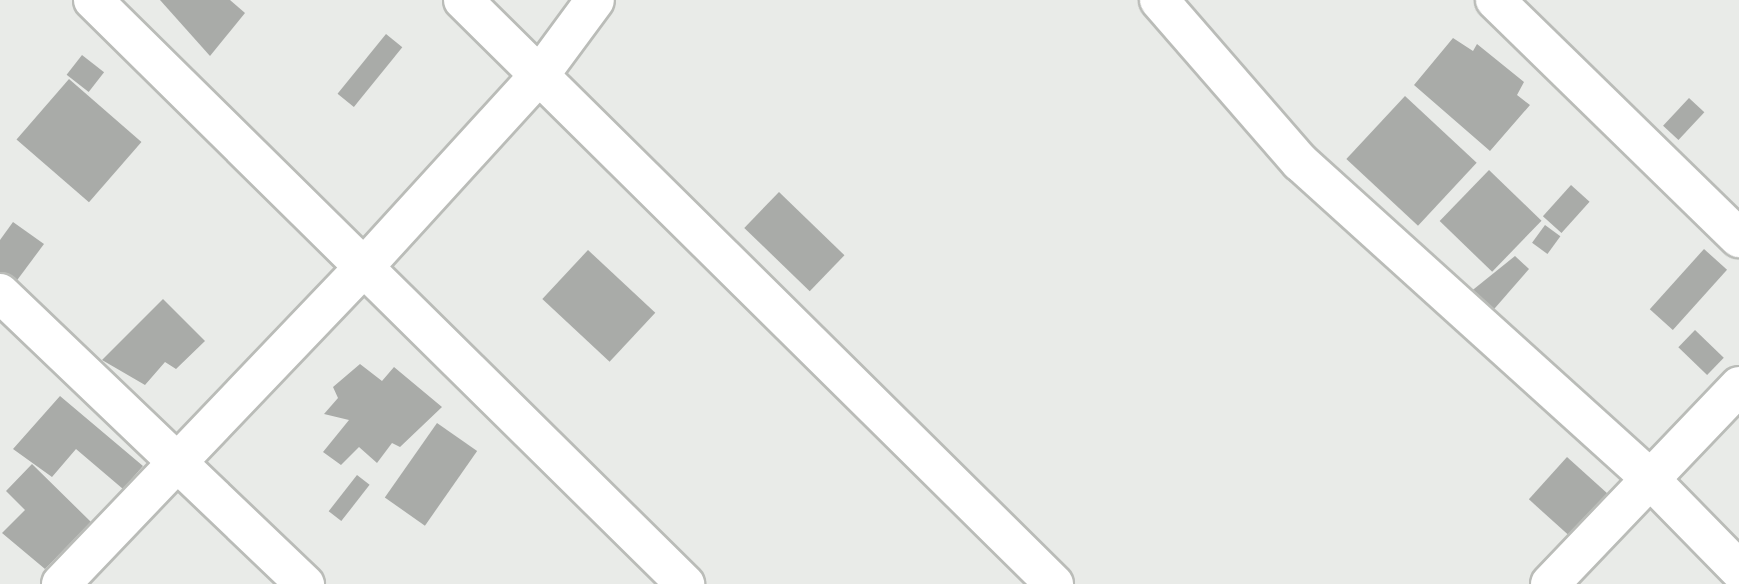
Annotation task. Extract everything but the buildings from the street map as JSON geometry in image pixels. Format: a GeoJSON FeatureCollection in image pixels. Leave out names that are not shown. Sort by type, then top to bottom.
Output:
{"type":"FeatureCollection","features":[{"type":"Feature","properties":{"kind":"street"},"geometry":{"type":"LineString","coordinates":[[93,0],[684,584]]}},
{"type":"Feature","properties":{"kind":"street"},"geometry":{"type":"LineString","coordinates":[[463,0],[542,72],[1054,584]]}},
{"type":"Feature","properties":{"kind":"street"},"geometry":{"type":"LineString","coordinates":[[61,584],[364,267],[542,72],[595,0]]}},
{"type":"Feature","properties":{"kind":"street"},"geometry":{"type":"LineString","coordinates":[[1159,0],[1300,162],[1647,476],[1739,569]]}},
{"type":"Feature","properties":{"kind":"street"},"geometry":{"type":"LineString","coordinates":[[1494,0],[1739,238]]}},
{"type":"Feature","properties":{"kind":"street"},"geometry":{"type":"LineString","coordinates":[[0,293],[179,458],[306,584]]}},
{"type":"Feature","properties":{"kind":"street"},"geometry":{"type":"LineString","coordinates":[[1550,584],[1647,476],[1739,386]]}}]}
